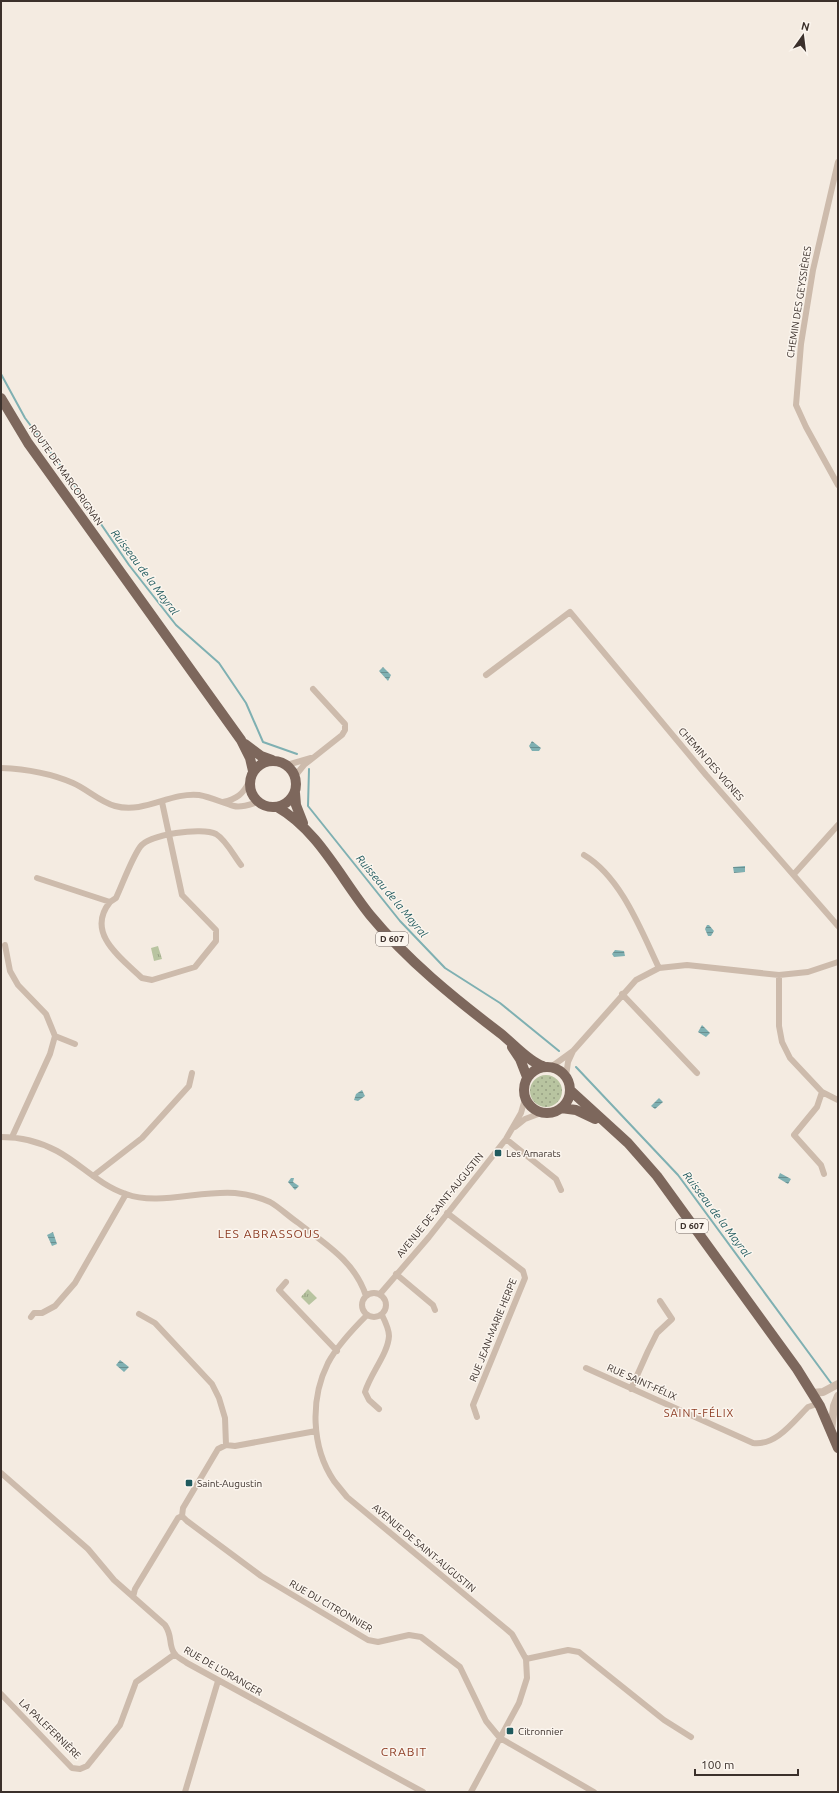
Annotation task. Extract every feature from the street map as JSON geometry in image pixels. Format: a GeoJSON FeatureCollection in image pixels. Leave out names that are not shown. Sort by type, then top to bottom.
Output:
{"type":"FeatureCollection","features":[{"type":"Feature","properties":{"kind":"main road","name":"ROUTE DE MARCORIGNAN"},"geometry":{"type":"LineString","coordinates":[[1,398],[28,443],[241,740],[250,758],[253,771]]}},
{"type":"Feature","properties":{"kind":"main road","name":"ROUTE DE MARCORIGNAN"},"geometry":{"type":"LineString","coordinates":[[241,740],[261,756],[272,760]]}},
{"type":"Feature","properties":{"kind":"main road"},"geometry":{"type":"LineString","coordinates":[[265,761],[280,761],[287,765],[295,776],[295,793],[291,799],[278,807],[264,806],[258,802],[251,793],[249,782],[253,771],[258,765],[265,761]]}},
{"type":"Feature","properties":{"kind":"main road","name":"D 607"},"geometry":{"type":"LineString","coordinates":[[295,793],[296,805],[305,827],[370,915],[405,954],[464,1006],[515,1044],[532,1061],[547,1066]]}},
{"type":"Feature","properties":{"kind":"main road","name":"D 607"},"geometry":{"type":"LineString","coordinates":[[278,807],[305,827]]}},
{"type":"Feature","properties":{"kind":"main road","name":"D 607"},"geometry":{"type":"LineString","coordinates":[[498,1032],[520,1059],[527,1077]]}},
{"type":"Feature","properties":{"kind":"main road"},"geometry":{"type":"LineString","coordinates":[[547,1066],[560,1070],[566,1076],[570,1084],[568,1101],[556,1112],[540,1113],[532,1108],[525,1100],[524,1088],[527,1077],[534,1070],[547,1066]]}},
{"type":"Feature","properties":{"kind":"main road","name":"D 607"},"geometry":{"type":"LineString","coordinates":[[570,1091],[628,1143],[657,1176],[770,1332],[812,1393],[820,1406],[838,1448]]}},
{"type":"Feature","properties":{"kind":"main road","name":"D 607"},"geometry":{"type":"LineString","coordinates":[[561,1108],[576,1110],[608,1126]]}},
{"type":"Feature","properties":{"kind":"main road","name":"D 607"},"geometry":{"type":"LineString","coordinates":[[770,1332],[814,1405],[838,1453]]}},
{"type":"Feature","properties":{"kind":"street","name":"CHEMIN DES GEYSSIÈRES"},"geometry":{"type":"LineString","coordinates":[[838,162],[813,270],[800,344],[796,405],[838,485]]}},
{"type":"Feature","properties":{"kind":"street","name":"CHEMIN DES VIGNES"},"geometry":{"type":"LineString","coordinates":[[486,675],[570,612],[706,775],[838,926]]}},
{"type":"Feature","properties":{"kind":"street"},"geometry":{"type":"LineString","coordinates":[[295,776],[304,765],[342,735],[345,730],[344,724],[314,689]]}},
{"type":"Feature","properties":{"kind":"street"},"geometry":{"type":"LineString","coordinates":[[287,765],[312,758]]}},
{"type":"Feature","properties":{"kind":"street"},"geometry":{"type":"LineString","coordinates":[[1,768],[23,769],[46,773],[72,783],[113,806],[125,809],[136,808],[185,796],[199,795],[235,806],[258,802]]}},
{"type":"Feature","properties":{"kind":"street"},"geometry":{"type":"LineString","coordinates":[[223,802],[239,796],[249,782]]}},
{"type":"Feature","properties":{"kind":"street"},"geometry":{"type":"LineString","coordinates":[[162,802],[170,834],[182,895],[216,930],[217,933],[216,941],[201,962],[195,967],[152,980],[142,978],[110,946],[103,934],[102,918],[105,908],[116,898],[140,847],[150,840],[170,834],[198,832],[215,834],[222,839],[241,865]]}},
{"type":"Feature","properties":{"kind":"street"},"geometry":{"type":"LineString","coordinates":[[794,874],[838,825]]}},
{"type":"Feature","properties":{"kind":"street"},"geometry":{"type":"LineString","coordinates":[[584,855],[596,862],[628,903],[659,968]]}},
{"type":"Feature","properties":{"kind":"street"},"geometry":{"type":"LineString","coordinates":[[36,878],[110,902]]}},
{"type":"Feature","properties":{"kind":"street"},"geometry":{"type":"LineString","coordinates":[[5,945],[10,971],[18,985],[46,1014],[55,1036],[50,1054],[12,1137]]}},
{"type":"Feature","properties":{"kind":"street"},"geometry":{"type":"LineString","coordinates":[[566,1076],[568,1062],[573,1051],[622,994],[636,980],[659,968],[687,965],[779,975],[808,972],[838,962]]}},
{"type":"Feature","properties":{"kind":"street"},"geometry":{"type":"LineString","coordinates":[[779,975],[779,1026],[782,1042],[790,1058],[822,1092],[838,1100]]}},
{"type":"Feature","properties":{"kind":"street"},"geometry":{"type":"LineString","coordinates":[[622,994],[697,1073]]}},
{"type":"Feature","properties":{"kind":"street"},"geometry":{"type":"LineString","coordinates":[[55,1036],[74,1044]]}},
{"type":"Feature","properties":{"kind":"street"},"geometry":{"type":"LineString","coordinates":[[547,1066],[573,1051]]}},
{"type":"Feature","properties":{"kind":"street"},"geometry":{"type":"LineString","coordinates":[[93,1176],[142,1138],[189,1086],[192,1073]]}},
{"type":"Feature","properties":{"kind":"street"},"geometry":{"type":"LineString","coordinates":[[822,1092],[817,1107],[794,1135],[821,1165],[824,1174]]}},
{"type":"Feature","properties":{"kind":"street","name":"AVENUE DE SAINT-AUGUSTIN"},"geometry":{"type":"LineString","coordinates":[[380,1294],[448,1213],[506,1139],[522,1113],[525,1100]]}},
{"type":"Feature","properties":{"kind":"street","name":"AVENUE DE SAINT-AUGUSTIN"},"geometry":{"type":"LineString","coordinates":[[513,1128],[525,1119],[540,1113]]}},
{"type":"Feature","properties":{"kind":"street"},"geometry":{"type":"LineString","coordinates":[[1,1137],[12,1137],[36,1142],[57,1151],[106,1186],[126,1194],[153,1198],[234,1193],[255,1197],[271,1203],[338,1252],[352,1268],[366,1296]]}},
{"type":"Feature","properties":{"kind":"street"},"geometry":{"type":"LineString","coordinates":[[506,1139],[556,1179],[561,1190]]}},
{"type":"Feature","properties":{"kind":"street"},"geometry":{"type":"LineString","coordinates":[[31,1317],[34,1313],[47,1311],[55,1306],[71,1288],[126,1194]]}},
{"type":"Feature","properties":{"kind":"street","name":"RUE JEAN-MARIE HERPE"},"geometry":{"type":"LineString","coordinates":[[448,1213],[523,1270],[525,1278],[473,1405],[476,1418]]}},
{"type":"Feature","properties":{"kind":"street"},"geometry":{"type":"LineString","coordinates":[[396,1274],[433,1305],[436,1310]]}},
{"type":"Feature","properties":{"kind":"street"},"geometry":{"type":"LineString","coordinates":[[286,1282],[279,1290],[337,1351]]}},
{"type":"Feature","properties":{"kind":"street"},"geometry":{"type":"LineString","coordinates":[[371,1293],[380,1294],[383,1296],[387,1304],[387,1308],[382,1315],[372,1318],[367,1315],[362,1305],[366,1296],[371,1293]]}},
{"type":"Feature","properties":{"kind":"street"},"geometry":{"type":"LineString","coordinates":[[632,1389],[657,1333],[672,1319],[660,1301]]}},
{"type":"Feature","properties":{"kind":"street"},"geometry":{"type":"LineString","coordinates":[[138,1314],[155,1323],[212,1384],[220,1398],[225,1418],[226,1445]]}},
{"type":"Feature","properties":{"kind":"street","name":"AVENUE DE SAINT-AUGUSTIN"},"geometry":{"type":"LineString","coordinates":[[367,1315],[329,1362],[321,1380],[317,1399],[316,1431],[322,1458],[334,1480],[347,1497],[512,1634],[526,1658],[527,1678],[524,1691],[471,1792]]}},
{"type":"Feature","properties":{"kind":"street"},"geometry":{"type":"LineString","coordinates":[[379,1409],[369,1400],[365,1392],[385,1350],[389,1336],[382,1315]]}},
{"type":"Feature","properties":{"kind":"street","name":"RUE SAINT-FÉLIX"},"geometry":{"type":"LineString","coordinates":[[586,1368],[753,1443],[761,1444],[771,1441],[808,1407],[814,1405]]}},
{"type":"Feature","properties":{"kind":"street"},"geometry":{"type":"LineString","coordinates":[[812,1393],[823,1392],[838,1384]]}},
{"type":"Feature","properties":{"kind":"street"},"geometry":{"type":"LineString","coordinates":[[831,1431],[834,1406],[838,1396]]}},
{"type":"Feature","properties":{"kind":"street"},"geometry":{"type":"LineString","coordinates":[[133,1597],[135,1589],[178,1518],[182,1516],[183,1508],[218,1449],[226,1445],[235,1446],[316,1431]]}},
{"type":"Feature","properties":{"kind":"street","name":"RUE DE L'ORANGER"},"geometry":{"type":"LineString","coordinates":[[1,1474],[88,1549],[114,1580],[166,1625],[170,1633],[171,1646],[174,1654],[186,1663],[218,1681],[423,1792]]}},
{"type":"Feature","properties":{"kind":"street","name":"RUE DU CITRONNIER"},"geometry":{"type":"LineString","coordinates":[[182,1516],[260,1575],[368,1640],[378,1642],[409,1635],[421,1637],[460,1667],[486,1721],[500,1738],[594,1792]]}},
{"type":"Feature","properties":{"kind":"street"},"geometry":{"type":"LineString","coordinates":[[526,1658],[568,1650],[579,1652],[664,1720],[691,1737]]}},
{"type":"Feature","properties":{"kind":"street","name":"LA PALEFERNIÈRE"},"geometry":{"type":"LineString","coordinates":[[1,1694],[72,1768],[80,1769],[87,1766],[120,1725],[136,1682],[174,1654]]}},
{"type":"Feature","properties":{"kind":"street"},"geometry":{"type":"LineString","coordinates":[[185,1792],[218,1681]]}},
{"type":"Feature","properties":{"kind":"green space"},"geometry":{"type":"Polygon","coordinates":[[[158,946],[162,959],[154,961],[151,948],[158,946]]]}},
{"type":"Feature","properties":{"kind":"green space"},"geometry":{"type":"Polygon","coordinates":[[[543,1075],[549,1075],[559,1082],[562,1091],[561,1097],[555,1104],[549,1107],[543,1107],[533,1100],[530,1094],[530,1088],[537,1078],[543,1075]]]}},
{"type":"Feature","properties":{"kind":"green space"},"geometry":{"type":"Polygon","coordinates":[[[308,1289],[317,1298],[309,1305],[301,1297],[308,1289]]]}},
{"type":"Feature","properties":{"kind":"water"},"geometry":{"type":"Polygon","coordinates":[[[383,667],[391,675],[388,681],[379,671],[383,667]]]}},
{"type":"Feature","properties":{"kind":"water"},"geometry":{"type":"Polygon","coordinates":[[[532,741],[541,748],[539,751],[532,751],[529,746],[532,741]]]}},
{"type":"Feature","properties":{"kind":"water"},"geometry":{"type":"Polygon","coordinates":[[[745,866],[745,872],[734,873],[733,867],[745,866]]]}},
{"type":"Feature","properties":{"kind":"water"},"geometry":{"type":"Polygon","coordinates":[[[707,925],[709,925],[714,931],[711,936],[708,936],[705,929],[707,925]]]}},
{"type":"Feature","properties":{"kind":"water"},"geometry":{"type":"Polygon","coordinates":[[[615,950],[624,951],[625,956],[614,957],[612,954],[615,950]]]}},
{"type":"Feature","properties":{"kind":"water"},"geometry":{"type":"Polygon","coordinates":[[[702,1025],[710,1033],[706,1037],[698,1032],[702,1025]]]}},
{"type":"Feature","properties":{"kind":"water"},"geometry":{"type":"Polygon","coordinates":[[[362,1090],[365,1096],[358,1101],[354,1100],[356,1094],[362,1090]]]}},
{"type":"Feature","properties":{"kind":"water"},"geometry":{"type":"Polygon","coordinates":[[[659,1098],[663,1102],[655,1109],[651,1106],[659,1098]]]}},
{"type":"Feature","properties":{"kind":"water"},"geometry":{"type":"Polygon","coordinates":[[[780,1173],[791,1179],[788,1184],[778,1178],[780,1173]]]}},
{"type":"Feature","properties":{"kind":"water"},"geometry":{"type":"Polygon","coordinates":[[[291,1178],[294,1178],[293,1182],[299,1186],[295,1190],[288,1182],[291,1178]]]}},
{"type":"Feature","properties":{"kind":"water"},"geometry":{"type":"Polygon","coordinates":[[[53,1232],[57,1244],[52,1246],[47,1235],[53,1232]]]}},
{"type":"Feature","properties":{"kind":"water"},"geometry":{"type":"Polygon","coordinates":[[[120,1360],[129,1367],[124,1372],[116,1365],[120,1360]]]}},
{"type":"Feature","properties":{"kind":"waterway","name":"Ruisseau de la Mayral"},"geometry":{"type":"LineString","coordinates":[[1,374],[25,418],[66,473],[129,565],[176,625],[219,663],[246,703],[263,742],[297,754]]}},
{"type":"Feature","properties":{"kind":"waterway","name":"Ruisseau de la Mayral"},"geometry":{"type":"LineString","coordinates":[[309,769],[308,806],[400,921],[445,968],[500,1003],[559,1051]]}},
{"type":"Feature","properties":{"kind":"waterway","name":"Ruisseau de la Mayral"},"geometry":{"type":"LineString","coordinates":[[576,1067],[678,1175],[831,1383]]}},
{"type":"Feature","properties":{"kind":"place","name":"Les Amarats"},"geometry":{"type":"Point","coordinates":[498,1153]}},
{"type":"Feature","properties":{"kind":"place","name":"Saint-Augustin"},"geometry":{"type":"Point","coordinates":[189,1483]}},
{"type":"Feature","properties":{"kind":"place","name":"Citronnier"},"geometry":{"type":"Point","coordinates":[510,1731]}},
{"type":"Feature","properties":{"kind":"district","name":"LES ABRASSOUS"},"geometry":{"type":"Point","coordinates":[269,1233]}},
{"type":"Feature","properties":{"kind":"district","name":"SAINT-FÉLIX"},"geometry":{"type":"Point","coordinates":[699,1413]}},
{"type":"Feature","properties":{"kind":"district","name":"CRABIT"},"geometry":{"type":"Point","coordinates":[404,1751]}}]}
